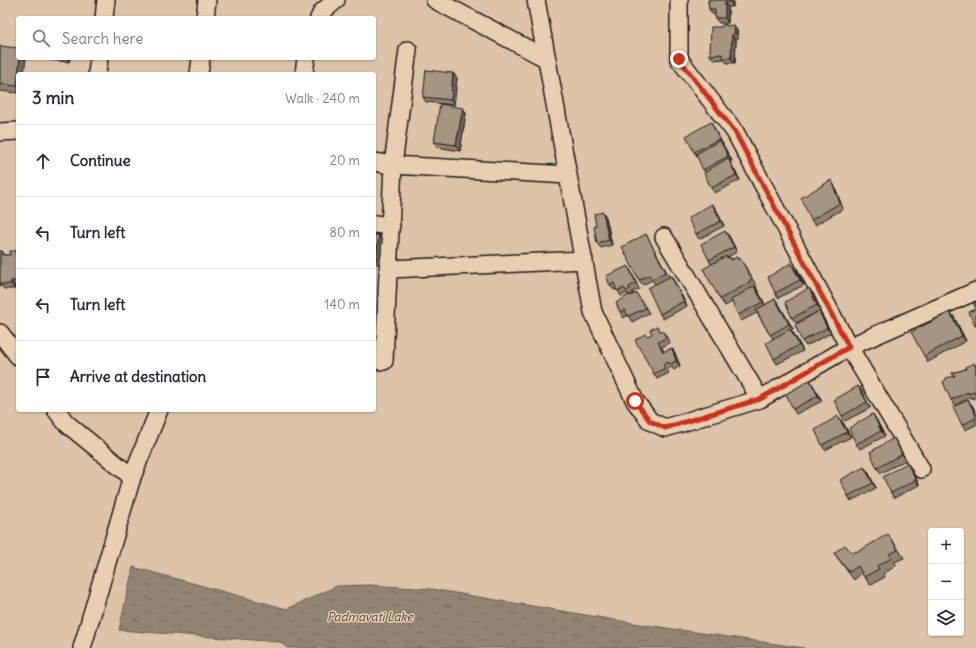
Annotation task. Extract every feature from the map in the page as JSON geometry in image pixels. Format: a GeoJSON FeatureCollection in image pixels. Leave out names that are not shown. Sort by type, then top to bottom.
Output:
{"type":"FeatureCollection","features":[{"type":"Feature","properties":{"kind":"street"},"geometry":{"type":"LineString","coordinates":[[104,16],[106,0]]}},
{"type":"Feature","properties":{"kind":"street"},"geometry":{"type":"LineString","coordinates":[[205,16],[207,0]]}},
{"type":"Feature","properties":{"kind":"street"},"geometry":{"type":"LineString","coordinates":[[320,16],[322,12],[336,0]]}},
{"type":"Feature","properties":{"kind":"street"},"geometry":{"type":"LineString","coordinates":[[435,0],[547,59]]}},
{"type":"Feature","properties":{"kind":"street"},"geometry":{"type":"LineString","coordinates":[[536,0],[593,312],[635,401],[650,421],[665,428],[760,399],[849,347],[976,291]]}},
{"type":"Feature","properties":{"kind":"street"},"geometry":{"type":"LineString","coordinates":[[679,0],[679,59],[735,132],[849,347],[921,469]]}},
{"type":"Feature","properties":{"kind":"street"},"geometry":{"type":"LineString","coordinates":[[376,360],[384,361],[381,301],[390,269],[393,166],[408,50]]}},
{"type":"Feature","properties":{"kind":"street"},"geometry":{"type":"LineString","coordinates":[[97,72],[99,60]]}},
{"type":"Feature","properties":{"kind":"street"},"geometry":{"type":"LineString","coordinates":[[199,72],[201,60]]}},
{"type":"Feature","properties":{"kind":"street"},"geometry":{"type":"LineString","coordinates":[[304,72],[306,60]]}},
{"type":"Feature","properties":{"kind":"street"},"geometry":{"type":"LineString","coordinates":[[0,132],[16,131]]}},
{"type":"Feature","properties":{"kind":"street"},"geometry":{"type":"LineString","coordinates":[[376,162],[393,166],[568,175]]}},
{"type":"Feature","properties":{"kind":"street"},"geometry":{"type":"LineString","coordinates":[[376,224],[391,226]]}},
{"type":"Feature","properties":{"kind":"street"},"geometry":{"type":"LineString","coordinates":[[664,237],[760,399]]}},
{"type":"Feature","properties":{"kind":"street"},"geometry":{"type":"LineString","coordinates":[[390,269],[584,260]]}},
{"type":"Feature","properties":{"kind":"street"},"geometry":{"type":"LineString","coordinates":[[0,333],[16,353]]}},
{"type":"Feature","properties":{"kind":"street"},"geometry":{"type":"LineString","coordinates":[[58,412],[66,423],[132,477]]}},
{"type":"Feature","properties":{"kind":"street"},"geometry":{"type":"LineString","coordinates":[[82,648],[132,477],[158,412]]}},
{"type":"Feature","properties":{"kind":"water","name":"Padmavati Lake"},"geometry":{"type":"Polygon","coordinates":[[[133,567],[287,609],[337,586],[370,585],[431,589],[639,624],[804,648],[287,648],[280,642],[119,630],[133,567]]]}},
{"type":"Feature","properties":{"kind":"building"},"geometry":{"type":"Polygon","coordinates":[[[708,0],[730,0],[730,2],[725,2],[725,18],[715,18],[715,9],[709,9],[708,0]]]}},
{"type":"Feature","properties":{"kind":"building"},"geometry":{"type":"Polygon","coordinates":[[[726,24],[726,26],[733,25],[735,33],[732,35],[731,58],[723,58],[722,54],[710,55],[711,27],[722,27],[722,25],[726,24]]]}},
{"type":"Feature","properties":{"kind":"building"},"geometry":{"type":"Polygon","coordinates":[[[0,46],[16,48],[16,60],[20,60],[18,72],[16,72],[16,86],[0,84],[0,46]]]}},
{"type":"Feature","properties":{"kind":"building"},"geometry":{"type":"Polygon","coordinates":[[[426,70],[453,73],[451,100],[423,97],[426,70]]]}},
{"type":"Feature","properties":{"kind":"building"},"geometry":{"type":"Polygon","coordinates":[[[440,104],[463,108],[456,145],[434,142],[440,104]]]}},
{"type":"Feature","properties":{"kind":"building"},"geometry":{"type":"Polygon","coordinates":[[[711,122],[719,139],[694,152],[686,136],[711,122]]]}},
{"type":"Feature","properties":{"kind":"building"},"geometry":{"type":"Polygon","coordinates":[[[720,140],[728,156],[703,170],[696,154],[720,140]]]}},
{"type":"Feature","properties":{"kind":"building"},"geometry":{"type":"Polygon","coordinates":[[[728,158],[736,175],[711,188],[704,173],[728,158]]]}},
{"type":"Feature","properties":{"kind":"building"},"geometry":{"type":"Polygon","coordinates":[[[831,180],[840,203],[811,220],[801,198],[831,180]]]}},
{"type":"Feature","properties":{"kind":"building"},"geometry":{"type":"Polygon","coordinates":[[[712,204],[721,221],[696,234],[688,218],[712,204]]]}},
{"type":"Feature","properties":{"kind":"building"},"geometry":{"type":"Polygon","coordinates":[[[603,212],[609,240],[597,243],[594,227],[596,225],[594,214],[603,212]]]}},
{"type":"Feature","properties":{"kind":"building"},"geometry":{"type":"Polygon","coordinates":[[[725,231],[734,247],[709,260],[701,244],[725,231]]]}},
{"type":"Feature","properties":{"kind":"building"},"geometry":{"type":"Polygon","coordinates":[[[646,234],[666,272],[652,279],[649,275],[639,280],[622,247],[646,234]]]}},
{"type":"Feature","properties":{"kind":"building"},"geometry":{"type":"Polygon","coordinates":[[[376,235],[379,235],[376,259],[376,235]]]}},
{"type":"Feature","properties":{"kind":"building"},"geometry":{"type":"Polygon","coordinates":[[[0,251],[2,251],[2,255],[10,255],[10,251],[16,251],[16,281],[11,281],[11,284],[0,284],[0,251]]]}},
{"type":"Feature","properties":{"kind":"building"},"geometry":{"type":"Polygon","coordinates":[[[726,256],[727,258],[730,257],[731,260],[737,257],[738,260],[740,258],[752,279],[749,281],[750,282],[720,299],[703,269],[726,256]]]}},
{"type":"Feature","properties":{"kind":"building"},"geometry":{"type":"Polygon","coordinates":[[[791,263],[800,280],[775,293],[768,277],[791,263]]]}},
{"type":"Feature","properties":{"kind":"building"},"geometry":{"type":"Polygon","coordinates":[[[628,266],[636,283],[629,287],[630,289],[626,291],[624,288],[617,291],[614,283],[610,285],[606,276],[628,266]]]}},
{"type":"Feature","properties":{"kind":"building"},"geometry":{"type":"Polygon","coordinates":[[[671,276],[684,301],[660,314],[648,288],[671,276]]]}},
{"type":"Feature","properties":{"kind":"building"},"geometry":{"type":"Polygon","coordinates":[[[754,286],[763,302],[738,315],[731,300],[754,286]]]}},
{"type":"Feature","properties":{"kind":"building"},"geometry":{"type":"Polygon","coordinates":[[[809,288],[817,305],[792,318],[785,302],[809,288]]]}},
{"type":"Feature","properties":{"kind":"building"},"geometry":{"type":"Polygon","coordinates":[[[636,293],[646,308],[628,316],[625,310],[620,312],[616,303],[630,294],[630,296],[636,293]]]}},
{"type":"Feature","properties":{"kind":"building"},"geometry":{"type":"Polygon","coordinates":[[[775,299],[789,324],[770,335],[756,310],[775,299]]]}},
{"type":"Feature","properties":{"kind":"building"},"geometry":{"type":"Polygon","coordinates":[[[976,309],[976,326],[975,326],[969,312],[976,309]]]}},
{"type":"Feature","properties":{"kind":"building"},"geometry":{"type":"Polygon","coordinates":[[[819,311],[827,328],[802,341],[795,325],[819,311]]]}},
{"type":"Feature","properties":{"kind":"building"},"geometry":{"type":"Polygon","coordinates":[[[950,312],[962,336],[924,356],[911,332],[950,312]]]}},
{"type":"Feature","properties":{"kind":"building"},"geometry":{"type":"Polygon","coordinates":[[[657,326],[660,331],[663,331],[666,338],[658,342],[663,352],[672,348],[676,361],[670,364],[668,362],[663,365],[665,368],[654,374],[635,340],[645,334],[648,336],[652,334],[650,330],[657,326]]]}},
{"type":"Feature","properties":{"kind":"building"},"geometry":{"type":"Polygon","coordinates":[[[790,329],[799,345],[774,359],[766,343],[790,329]]]}},
{"type":"Feature","properties":{"kind":"building"},"geometry":{"type":"Polygon","coordinates":[[[974,363],[976,368],[976,390],[951,400],[943,382],[946,378],[955,376],[952,373],[966,369],[965,367],[974,363]]]}},
{"type":"Feature","properties":{"kind":"building"},"geometry":{"type":"Polygon","coordinates":[[[810,380],[818,396],[793,409],[786,394],[810,380]]]}},
{"type":"Feature","properties":{"kind":"building"},"geometry":{"type":"Polygon","coordinates":[[[858,386],[867,402],[842,416],[834,400],[858,386]]]}},
{"type":"Feature","properties":{"kind":"building"},"geometry":{"type":"Polygon","coordinates":[[[968,400],[976,415],[976,418],[962,425],[953,407],[968,400]]]}},
{"type":"Feature","properties":{"kind":"building"},"geometry":{"type":"Polygon","coordinates":[[[873,414],[881,431],[856,444],[849,428],[873,414]]]}},
{"type":"Feature","properties":{"kind":"building"},"geometry":{"type":"Polygon","coordinates":[[[838,416],[847,432],[822,445],[815,430],[838,416]]]}},
{"type":"Feature","properties":{"kind":"building"},"geometry":{"type":"Polygon","coordinates":[[[894,438],[902,454],[877,468],[870,452],[894,438]]]}},
{"type":"Feature","properties":{"kind":"building"},"geometry":{"type":"Polygon","coordinates":[[[907,463],[916,480],[891,493],[883,477],[907,463]]]}},
{"type":"Feature","properties":{"kind":"building"},"geometry":{"type":"Polygon","coordinates":[[[864,467],[873,483],[848,496],[840,480],[864,467]]]}},
{"type":"Feature","properties":{"kind":"building"},"geometry":{"type":"Polygon","coordinates":[[[888,534],[898,550],[889,554],[892,558],[877,566],[879,569],[864,577],[858,566],[849,572],[834,553],[845,545],[852,553],[861,550],[888,534]]]}},
{"type":"Feature","properties":{"kind":"route"},"geometry":{"type":"LineString","coordinates":[[635,401],[650,421],[665,428],[760,399],[849,347],[735,132],[679,59]]}}]}
